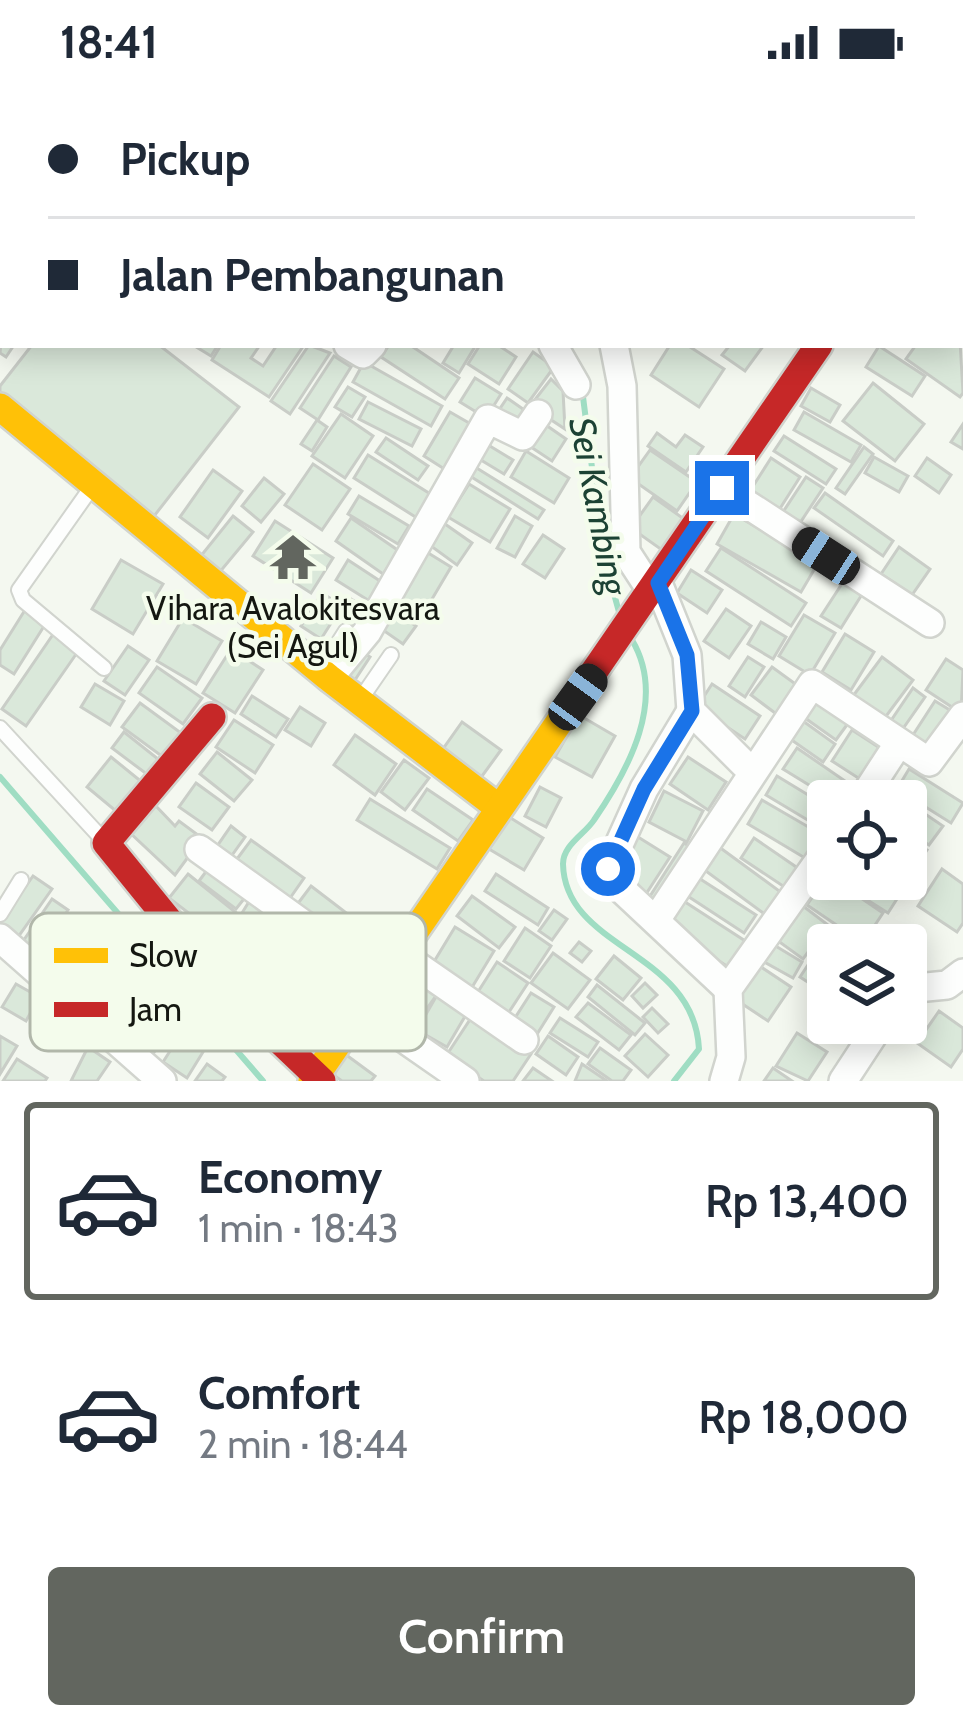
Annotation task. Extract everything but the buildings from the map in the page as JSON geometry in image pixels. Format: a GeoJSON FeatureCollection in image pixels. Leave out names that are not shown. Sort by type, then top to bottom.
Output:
{"type":"FeatureCollection","features":[{"type":"Feature","properties":{"kind":"street"},"geometry":{"type":"LineString","coordinates":[[555,348],[576,385]]}},
{"type":"Feature","properties":{"kind":"street"},"geometry":{"type":"LineString","coordinates":[[614,348],[625,428],[626,552],[687,655],[692,711],[608,860],[616,884],[728,988]]}},
{"type":"Feature","properties":{"kind":"street"},"geometry":{"type":"LineString","coordinates":[[426,916],[817,348]]}},
{"type":"Feature","properties":{"kind":"street"},"geometry":{"type":"LineString","coordinates":[[0,407],[325,674],[499,808]]}},
{"type":"Feature","properties":{"kind":"street"},"geometry":{"type":"LineString","coordinates":[[325,674],[367,632],[488,419],[523,436],[538,414]]}},
{"type":"Feature","properties":{"kind":"street"},"geometry":{"type":"LineString","coordinates":[[722,488],[930,623]]}},
{"type":"Feature","properties":{"kind":"street"},"geometry":{"type":"LineString","coordinates":[[656,920],[812,684],[932,762],[963,716]]}},
{"type":"Feature","properties":{"kind":"street"},"geometry":{"type":"LineString","coordinates":[[692,711],[751,771]]}},
{"type":"Feature","properties":{"kind":"street"},"geometry":{"type":"LineString","coordinates":[[158,913],[106,843],[212,717]]}},
{"type":"Feature","properties":{"kind":"street"},"geometry":{"type":"LineString","coordinates":[[875,780],[898,744]]}},
{"type":"Feature","properties":{"kind":"street"},"geometry":{"type":"LineString","coordinates":[[199,849],[288,913]]}},
{"type":"Feature","properties":{"kind":"street"},"geometry":{"type":"LineString","coordinates":[[724,1081],[731,1058],[728,988],[807,877]]}},
{"type":"Feature","properties":{"kind":"street"},"geometry":{"type":"LineString","coordinates":[[0,938],[30,964]]}},
{"type":"Feature","properties":{"kind":"street"},"geometry":{"type":"LineString","coordinates":[[426,972],[524,1040]]}},
{"type":"Feature","properties":{"kind":"street"},"geometry":{"type":"LineString","coordinates":[[927,987],[946,985],[963,974]]}},
{"type":"Feature","properties":{"kind":"street"},"geometry":{"type":"LineString","coordinates":[[843,1081],[867,1044]]}},
{"type":"Feature","properties":{"kind":"street"},"geometry":{"type":"LineString","coordinates":[[128,1051],[162,1081]]}},
{"type":"Feature","properties":{"kind":"street"},"geometry":{"type":"LineString","coordinates":[[289,1051],[317,1078],[335,1051]]}},
{"type":"Feature","properties":{"kind":"street"},"geometry":{"type":"LineString","coordinates":[[422,1051],[465,1081]]}},
{"type":"Feature","properties":{"kind":"lane"},"geometry":{"type":"LineString","coordinates":[[94,484],[22,585],[19,596],[104,668]]}},
{"type":"Feature","properties":{"kind":"lane"},"geometry":{"type":"LineString","coordinates":[[325,674],[346,631]]}},
{"type":"Feature","properties":{"kind":"lane"},"geometry":{"type":"LineString","coordinates":[[359,701],[391,655]]}},
{"type":"Feature","properties":{"kind":"lane"},"geometry":{"type":"LineString","coordinates":[[0,728],[106,843]]}},
{"type":"Feature","properties":{"kind":"lane"},"geometry":{"type":"LineString","coordinates":[[0,914],[21,880]]}},
{"type":"Feature","properties":{"kind":"waterway","name":"Sei Kambing"},"geometry":{"type":"LineString","coordinates":[[582,389],[603,554],[619,612]]}},
{"type":"Feature","properties":{"kind":"waterway","name":"Sei Kambing"},"geometry":{"type":"LineString","coordinates":[[632,640],[646,686],[639,733],[620,779],[567,851],[563,864],[569,893],[584,915],[676,990],[692,1016],[699,1049],[674,1081]]}},
{"type":"Feature","properties":{"kind":"waterway"},"geometry":{"type":"LineString","coordinates":[[0,777],[118,913]]}},
{"type":"Feature","properties":{"kind":"waterway"},"geometry":{"type":"LineString","coordinates":[[237,1051],[263,1081]]}},
{"type":"Feature","properties":{"kind":"traffic: slow"},"geometry":{"type":"LineString","coordinates":[[0,407],[329,678],[499,808]]}},
{"type":"Feature","properties":{"kind":"traffic: slow"},"geometry":{"type":"LineString","coordinates":[[426,916],[571,705]]}},
{"type":"Feature","properties":{"kind":"traffic: slow"},"geometry":{"type":"LineString","coordinates":[[312,1081],[333,1051]]}},
{"type":"Feature","properties":{"kind":"traffic: jam"},"geometry":{"type":"LineString","coordinates":[[571,705],[817,348]]}},
{"type":"Feature","properties":{"kind":"traffic: jam"},"geometry":{"type":"LineString","coordinates":[[163,913],[106,843],[212,717]]}},
{"type":"Feature","properties":{"kind":"traffic: jam"},"geometry":{"type":"LineString","coordinates":[[290,1051],[322,1081]]}},
{"type":"Feature","properties":{"kind":"place","name":"Vihara Avalokitesvara (Sei Agul)"},"geometry":{"type":"Point","coordinates":[293,557]}},
{"type":"Feature","properties":{"kind":"route"},"geometry":{"type":"LineString","coordinates":[[608,869],[608,860],[644,789],[692,711],[687,655],[658,583],[722,488]]}}]}
